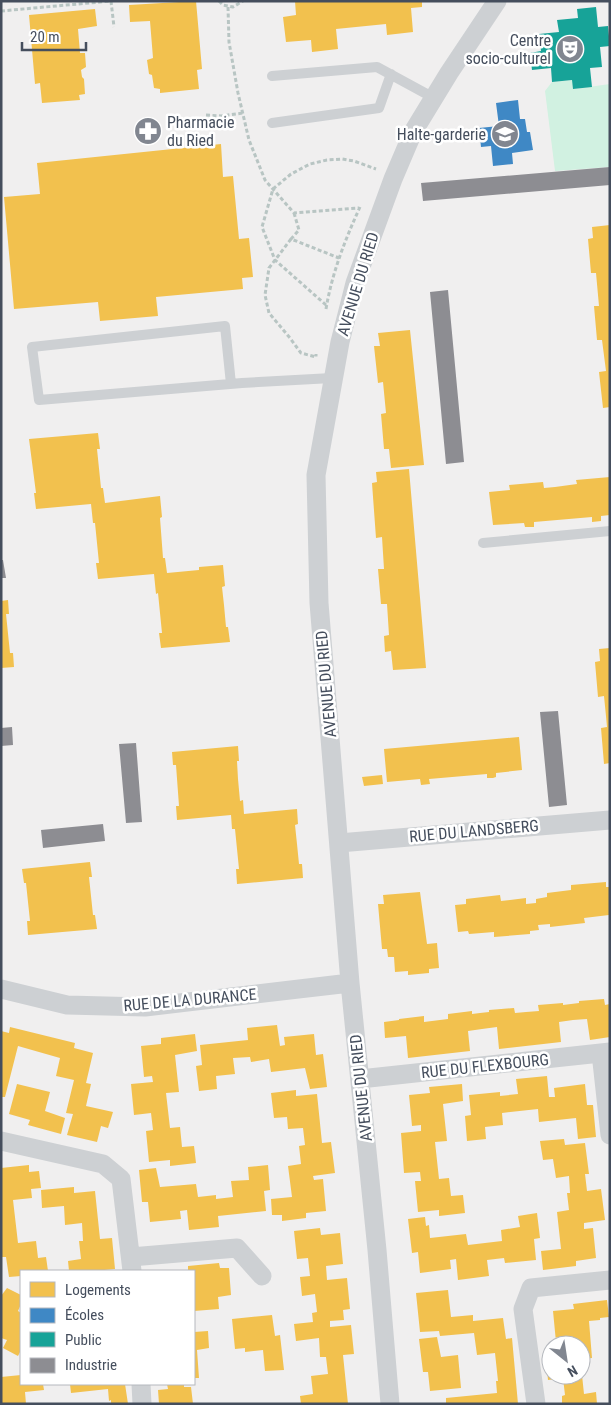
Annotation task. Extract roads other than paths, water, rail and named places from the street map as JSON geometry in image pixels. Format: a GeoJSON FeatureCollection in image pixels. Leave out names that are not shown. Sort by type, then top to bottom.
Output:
{"type":"FeatureCollection","features":[{"type":"Feature","properties":{"kind":"street","name":"AVENUE DU RIED"},"geometry":{"type":"LineString","coordinates":[[390,1404],[377,1250],[350,983],[319,604],[316,475],[340,342],[359,274],[393,179],[413,132],[497,1]]}},
{"type":"Feature","properties":{"kind":"street","name":"RUE DU LANDSBERG"},"geometry":{"type":"LineString","coordinates":[[339,843],[610,820]]}},
{"type":"Feature","properties":{"kind":"street","name":"RUE DE LA DURANCE"},"geometry":{"type":"LineString","coordinates":[[1,990],[67,1005],[145,1007],[350,983]]}},
{"type":"Feature","properties":{"kind":"street","name":"RUE DU FLEXBOURG"},"geometry":{"type":"LineString","coordinates":[[360,1079],[606,1053]]}},
{"type":"Feature","properties":{"kind":"street"},"geometry":{"type":"LineString","coordinates":[[606,1053],[610,1135]]}},
{"type":"Feature","properties":{"kind":"street"},"geometry":{"type":"LineString","coordinates":[[1,1141],[103,1164],[121,1179],[132,1264],[237,1248],[262,1276]]}},
{"type":"Feature","properties":{"kind":"street"},"geometry":{"type":"LineString","coordinates":[[536,1404],[523,1309],[531,1288],[610,1280]]}},
{"type":"Feature","properties":{"kind":"street"},"geometry":{"type":"LineString","coordinates":[[141,1385],[142,1404]]}},
{"type":"Feature","properties":{"kind":"lane"},"geometry":{"type":"LineString","coordinates":[[272,76],[377,66],[434,98]]}},
{"type":"Feature","properties":{"kind":"lane"},"geometry":{"type":"LineString","coordinates":[[272,123],[379,108],[391,74]]}},
{"type":"Feature","properties":{"kind":"lane"},"geometry":{"type":"LineString","coordinates":[[231,384],[225,326],[32,347],[39,400],[231,384],[332,378]]}},
{"type":"Feature","properties":{"kind":"lane"},"geometry":{"type":"LineString","coordinates":[[483,543],[610,531]]}},
{"type":"Feature","properties":{"kind":"place","name":"Centre socio-culturel"},"geometry":{"type":"Point","coordinates":[570,49]}},
{"type":"Feature","properties":{"kind":"place","name":"Pharmacie du Ried"},"geometry":{"type":"Point","coordinates":[148,131]}},
{"type":"Feature","properties":{"kind":"place","name":"Halte-garderie"},"geometry":{"type":"Point","coordinates":[505,134]}}]}
